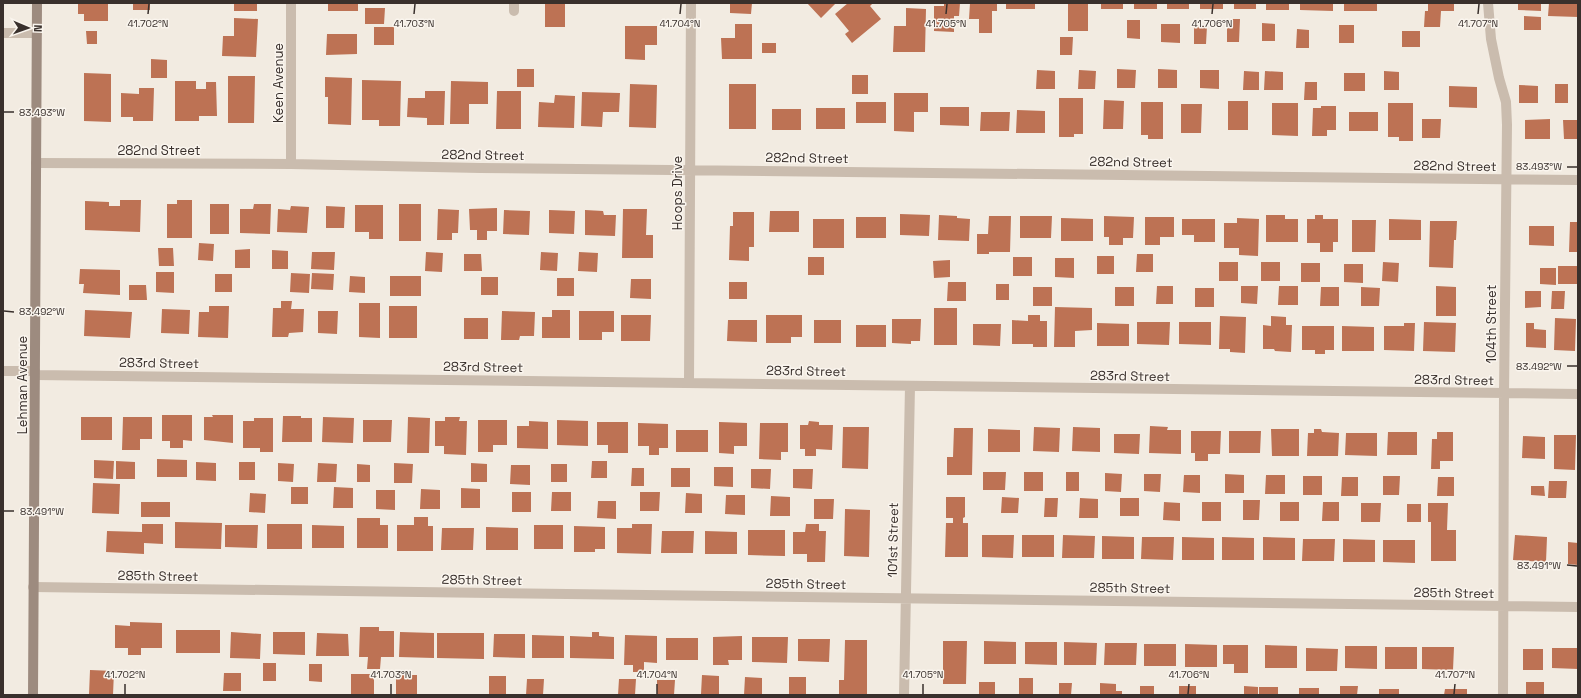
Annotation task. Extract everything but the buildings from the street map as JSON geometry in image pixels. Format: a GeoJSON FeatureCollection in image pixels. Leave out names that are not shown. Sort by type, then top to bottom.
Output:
{"type":"FeatureCollection","features":[{"type":"Feature","properties":{"kind":"street","name":"Lehman Avenue"},"geometry":{"type":"LineString","coordinates":[[33,695],[37,3]]}},
{"type":"Feature","properties":{"kind":"street","name":"Keen Avenue"},"geometry":{"type":"LineString","coordinates":[[291,3],[291,164]]}},
{"type":"Feature","properties":{"kind":"street","name":"Hoops Drive"},"geometry":{"type":"LineString","coordinates":[[689,383],[691,3]]}},
{"type":"Feature","properties":{"kind":"street","name":"104th Street"},"geometry":{"type":"LineString","coordinates":[[1488,3],[1491,39],[1499,78],[1506,102],[1507,125],[1503,695]]}},
{"type":"Feature","properties":{"kind":"street"},"geometry":{"type":"LineString","coordinates":[[3,33],[37,33]]}},
{"type":"Feature","properties":{"kind":"street","name":"282nd Street"},"geometry":{"type":"LineString","coordinates":[[36,163],[291,164],[480,168],[690,169],[1578,180]]}},
{"type":"Feature","properties":{"kind":"street","name":"283rd Street"},"geometry":{"type":"LineString","coordinates":[[3,371],[35,373],[689,383],[1578,394]]}},
{"type":"Feature","properties":{"kind":"street","name":"101st Street"},"geometry":{"type":"LineString","coordinates":[[904,695],[910,386]]}},
{"type":"Feature","properties":{"kind":"street","name":"285th Street"},"geometry":{"type":"LineString","coordinates":[[33,587],[1578,607]]}}]}
